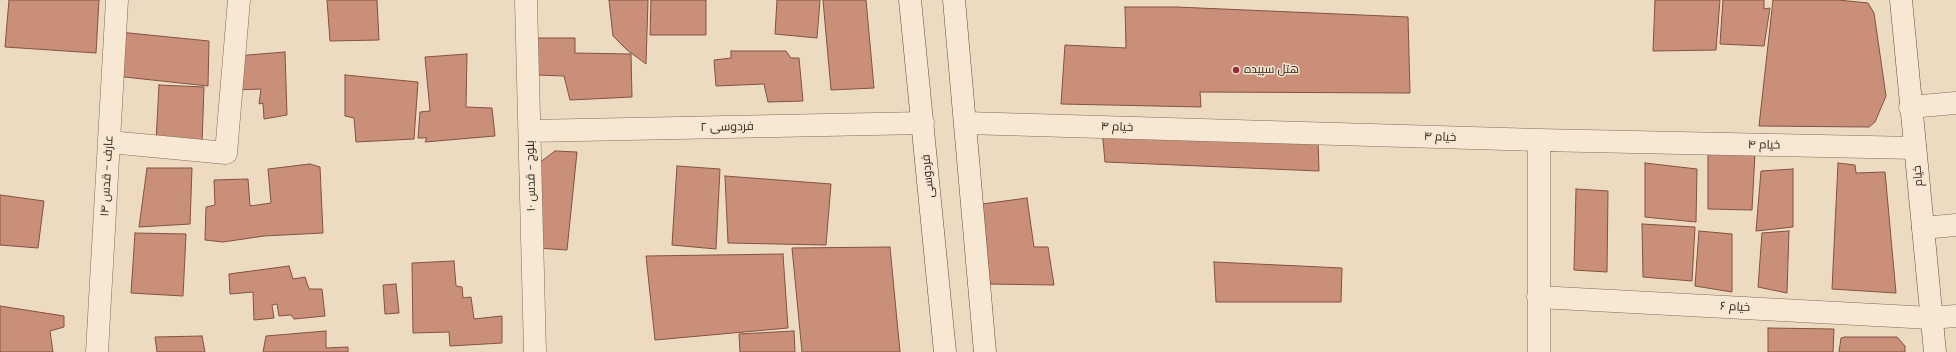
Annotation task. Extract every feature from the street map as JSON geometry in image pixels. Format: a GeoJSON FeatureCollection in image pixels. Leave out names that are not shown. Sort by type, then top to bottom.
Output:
{"type":"FeatureCollection","features":[{"type":"Feature","properties":{"kind":"street","name":"عارف - قدس ۱۴"},"geometry":{"type":"LineString","coordinates":[[97,352],[117,0]]}},
{"type":"Feature","properties":{"kind":"street"},"geometry":{"type":"LineString","coordinates":[[109,142],[226,153],[239,0]]}},
{"type":"Feature","properties":{"kind":"street","name":"بلوچ - قدس ۱۰"},"geometry":{"type":"LineString","coordinates":[[526,0],[535,352]]}},
{"type":"Feature","properties":{"kind":"street","name":"فردوسی"},"geometry":{"type":"LineString","coordinates":[[910,0],[945,352]]}},
{"type":"Feature","properties":{"kind":"street"},"geometry":{"type":"LineString","coordinates":[[954,0],[985,352]]}},
{"type":"Feature","properties":{"kind":"street","name":"خیام"},"geometry":{"type":"LineString","coordinates":[[1902,0],[1910,107],[1935,352]]}},
{"type":"Feature","properties":{"kind":"street"},"geometry":{"type":"LineString","coordinates":[[1910,107],[1956,103]]}},
{"type":"Feature","properties":{"kind":"street","name":"فردوسی ۲"},"geometry":{"type":"LineString","coordinates":[[530,131],[923,123]]}},
{"type":"Feature","properties":{"kind":"street","name":"خیام ۴"},"geometry":{"type":"LineString","coordinates":[[966,123],[1538,140],[1915,148]]}},
{"type":"Feature","properties":{"kind":"street"},"geometry":{"type":"LineString","coordinates":[[1538,140],[1539,352]]}},
{"type":"Feature","properties":{"kind":"street"},"geometry":{"type":"LineString","coordinates":[[1923,228],[1956,225]]}},
{"type":"Feature","properties":{"kind":"street","name":"خیام ۶"},"geometry":{"type":"LineString","coordinates":[[1538,297],[1931,318],[1956,316]]}},
{"type":"Feature","properties":{"kind":"building"},"geometry":{"type":"Polygon","coordinates":[[[9,0],[99,0],[96,53],[5,47],[9,0]]]}},
{"type":"Feature","properties":{"kind":"building"},"geometry":{"type":"Polygon","coordinates":[[[327,0],[377,0],[379,40],[330,41],[327,0]]]}},
{"type":"Feature","properties":{"kind":"building"},"geometry":{"type":"Polygon","coordinates":[[[609,0],[648,0],[646,64],[627,50],[613,36],[609,0]]]}},
{"type":"Feature","properties":{"kind":"building"},"geometry":{"type":"Polygon","coordinates":[[[651,0],[706,0],[706,35],[650,35],[651,0]]]}},
{"type":"Feature","properties":{"kind":"building"},"geometry":{"type":"Polygon","coordinates":[[[777,0],[820,0],[817,38],[775,34],[777,0]]]}},
{"type":"Feature","properties":{"kind":"building"},"geometry":{"type":"Polygon","coordinates":[[[823,0],[866,0],[874,88],[831,90],[823,0]]]}},
{"type":"Feature","properties":{"kind":"building"},"geometry":{"type":"Polygon","coordinates":[[[1655,0],[1720,0],[1716,50],[1653,51],[1655,0]]]}},
{"type":"Feature","properties":{"kind":"building"},"geometry":{"type":"Polygon","coordinates":[[[1723,0],[1764,0],[1764,9],[1770,8],[1764,46],[1720,44],[1723,0]]]}},
{"type":"Feature","properties":{"kind":"building"},"geometry":{"type":"Polygon","coordinates":[[[1773,0],[1838,0],[1868,3],[1874,13],[1886,96],[1875,122],[1869,127],[1759,126],[1773,0]]]}},
{"type":"Feature","properties":{"kind":"building","name":"هتل سپیده"},"geometry":{"type":"Polygon","coordinates":[[[1125,7],[1176,7],[1408,17],[1410,93],[1200,92],[1201,107],[1061,104],[1065,45],[1126,48],[1125,7]]]}},
{"type":"Feature","properties":{"kind":"building"},"geometry":{"type":"Polygon","coordinates":[[[119,32],[209,41],[208,86],[115,76],[119,32]]]}},
{"type":"Feature","properties":{"kind":"building"},"geometry":{"type":"Polygon","coordinates":[[[535,38],[575,38],[575,53],[631,54],[632,97],[570,100],[564,76],[537,75],[535,38]]]}},
{"type":"Feature","properties":{"kind":"building"},"geometry":{"type":"Polygon","coordinates":[[[731,51],[786,51],[791,58],[799,58],[803,101],[768,102],[764,84],[716,86],[714,60],[731,58],[731,51]]]}},
{"type":"Feature","properties":{"kind":"building"},"geometry":{"type":"Polygon","coordinates":[[[285,52],[287,115],[264,119],[263,103],[259,104],[261,89],[234,90],[236,56],[285,52]]]}},
{"type":"Feature","properties":{"kind":"building"},"geometry":{"type":"Polygon","coordinates":[[[467,54],[466,107],[492,108],[495,136],[425,142],[427,138],[418,138],[420,112],[430,111],[425,57],[467,54]]]}},
{"type":"Feature","properties":{"kind":"building"},"geometry":{"type":"Polygon","coordinates":[[[345,75],[418,82],[414,139],[356,142],[354,118],[345,116],[345,75]]]}},
{"type":"Feature","properties":{"kind":"building"},"geometry":{"type":"Polygon","coordinates":[[[159,85],[204,87],[202,144],[156,141],[159,85]]]}},
{"type":"Feature","properties":{"kind":"building"},"geometry":{"type":"Polygon","coordinates":[[[1102,129],[1318,138],[1319,171],[1105,162],[1102,129]]]}},
{"type":"Feature","properties":{"kind":"building"},"geometry":{"type":"Polygon","coordinates":[[[555,151],[577,152],[567,250],[537,248],[539,163],[555,151]]]}},
{"type":"Feature","properties":{"kind":"building"},"geometry":{"type":"Polygon","coordinates":[[[1708,152],[1755,153],[1752,210],[1708,209],[1708,152]]]}},
{"type":"Feature","properties":{"kind":"building"},"geometry":{"type":"Polygon","coordinates":[[[1645,163],[1697,169],[1696,222],[1645,217],[1645,163]]]}},
{"type":"Feature","properties":{"kind":"building"},"geometry":{"type":"Polygon","coordinates":[[[1838,163],[1855,165],[1856,173],[1885,172],[1896,293],[1832,289],[1838,163]]]}},
{"type":"Feature","properties":{"kind":"building"},"geometry":{"type":"Polygon","coordinates":[[[310,164],[320,167],[323,233],[264,236],[223,242],[205,240],[206,207],[215,205],[214,180],[248,179],[250,206],[271,203],[268,169],[310,164]]]}},
{"type":"Feature","properties":{"kind":"building"},"geometry":{"type":"Polygon","coordinates":[[[677,166],[720,169],[716,249],[672,245],[677,166]]]}},
{"type":"Feature","properties":{"kind":"building"},"geometry":{"type":"Polygon","coordinates":[[[147,168],[192,168],[190,224],[139,227],[147,168]]]}},
{"type":"Feature","properties":{"kind":"building"},"geometry":{"type":"Polygon","coordinates":[[[1793,169],[1793,227],[1756,231],[1761,171],[1793,169]]]}},
{"type":"Feature","properties":{"kind":"building"},"geometry":{"type":"Polygon","coordinates":[[[725,176],[831,184],[826,245],[728,243],[725,176]]]}},
{"type":"Feature","properties":{"kind":"building"},"geometry":{"type":"Polygon","coordinates":[[[1576,189],[1608,191],[1607,272],[1574,270],[1576,189]]]}},
{"type":"Feature","properties":{"kind":"building"},"geometry":{"type":"Polygon","coordinates":[[[0,195],[44,201],[38,248],[0,245],[0,195]]]}},
{"type":"Feature","properties":{"kind":"building"},"geometry":{"type":"Polygon","coordinates":[[[1027,198],[1034,247],[1048,247],[1054,285],[988,284],[975,205],[1027,198]]]}},
{"type":"Feature","properties":{"kind":"building"},"geometry":{"type":"Polygon","coordinates":[[[1642,224],[1695,227],[1692,281],[1643,277],[1642,224]]]}},
{"type":"Feature","properties":{"kind":"building"},"geometry":{"type":"Polygon","coordinates":[[[1699,231],[1732,234],[1732,292],[1695,286],[1699,231]]]}},
{"type":"Feature","properties":{"kind":"building"},"geometry":{"type":"Polygon","coordinates":[[[1789,231],[1787,293],[1758,287],[1762,233],[1789,231]]]}},
{"type":"Feature","properties":{"kind":"building"},"geometry":{"type":"Polygon","coordinates":[[[135,233],[186,234],[183,296],[131,293],[135,233]]]}},
{"type":"Feature","properties":{"kind":"building"},"geometry":{"type":"Polygon","coordinates":[[[890,247],[900,352],[802,352],[792,248],[890,247]]]}},
{"type":"Feature","properties":{"kind":"building"},"geometry":{"type":"Polygon","coordinates":[[[783,254],[788,328],[655,340],[646,256],[783,254]]]}},
{"type":"Feature","properties":{"kind":"building"},"geometry":{"type":"Polygon","coordinates":[[[454,261],[456,286],[462,287],[463,298],[471,297],[474,319],[502,316],[502,343],[450,346],[449,332],[413,333],[412,263],[454,261]]]}},
{"type":"Feature","properties":{"kind":"building"},"geometry":{"type":"Polygon","coordinates":[[[1214,262],[1342,268],[1341,302],[1216,302],[1214,262]]]}},
{"type":"Feature","properties":{"kind":"building"},"geometry":{"type":"Polygon","coordinates":[[[289,266],[293,279],[305,277],[309,289],[322,289],[325,316],[294,319],[291,315],[279,316],[277,304],[272,305],[274,318],[254,320],[253,292],[230,294],[229,274],[289,266]]]}},
{"type":"Feature","properties":{"kind":"building"},"geometry":{"type":"Polygon","coordinates":[[[396,284],[399,313],[385,314],[383,285],[396,284]]]}},
{"type":"Feature","properties":{"kind":"building"},"geometry":{"type":"Polygon","coordinates":[[[0,306],[64,316],[64,327],[50,331],[53,352],[0,352],[0,306]]]}},
{"type":"Feature","properties":{"kind":"building"},"geometry":{"type":"Polygon","coordinates":[[[1768,328],[1834,329],[1833,352],[1768,352],[1768,328]]]}},
{"type":"Feature","properties":{"kind":"building"},"geometry":{"type":"Polygon","coordinates":[[[326,331],[326,348],[348,347],[348,352],[263,352],[266,336],[326,331]]]}},
{"type":"Feature","properties":{"kind":"building"},"geometry":{"type":"Polygon","coordinates":[[[794,331],[795,352],[740,352],[739,334],[794,331]]]}},
{"type":"Feature","properties":{"kind":"building"},"geometry":{"type":"Polygon","coordinates":[[[202,336],[205,352],[157,352],[155,337],[202,336]]]}},
{"type":"Feature","properties":{"kind":"building"},"geometry":{"type":"Polygon","coordinates":[[[1897,337],[1905,346],[1905,352],[1839,352],[1841,338],[1897,337]]]}},
{"type":"Feature","properties":{"kind":"place","name":"هتل سپیده"},"geometry":{"type":"Point","coordinates":[1236,70]}}]}
